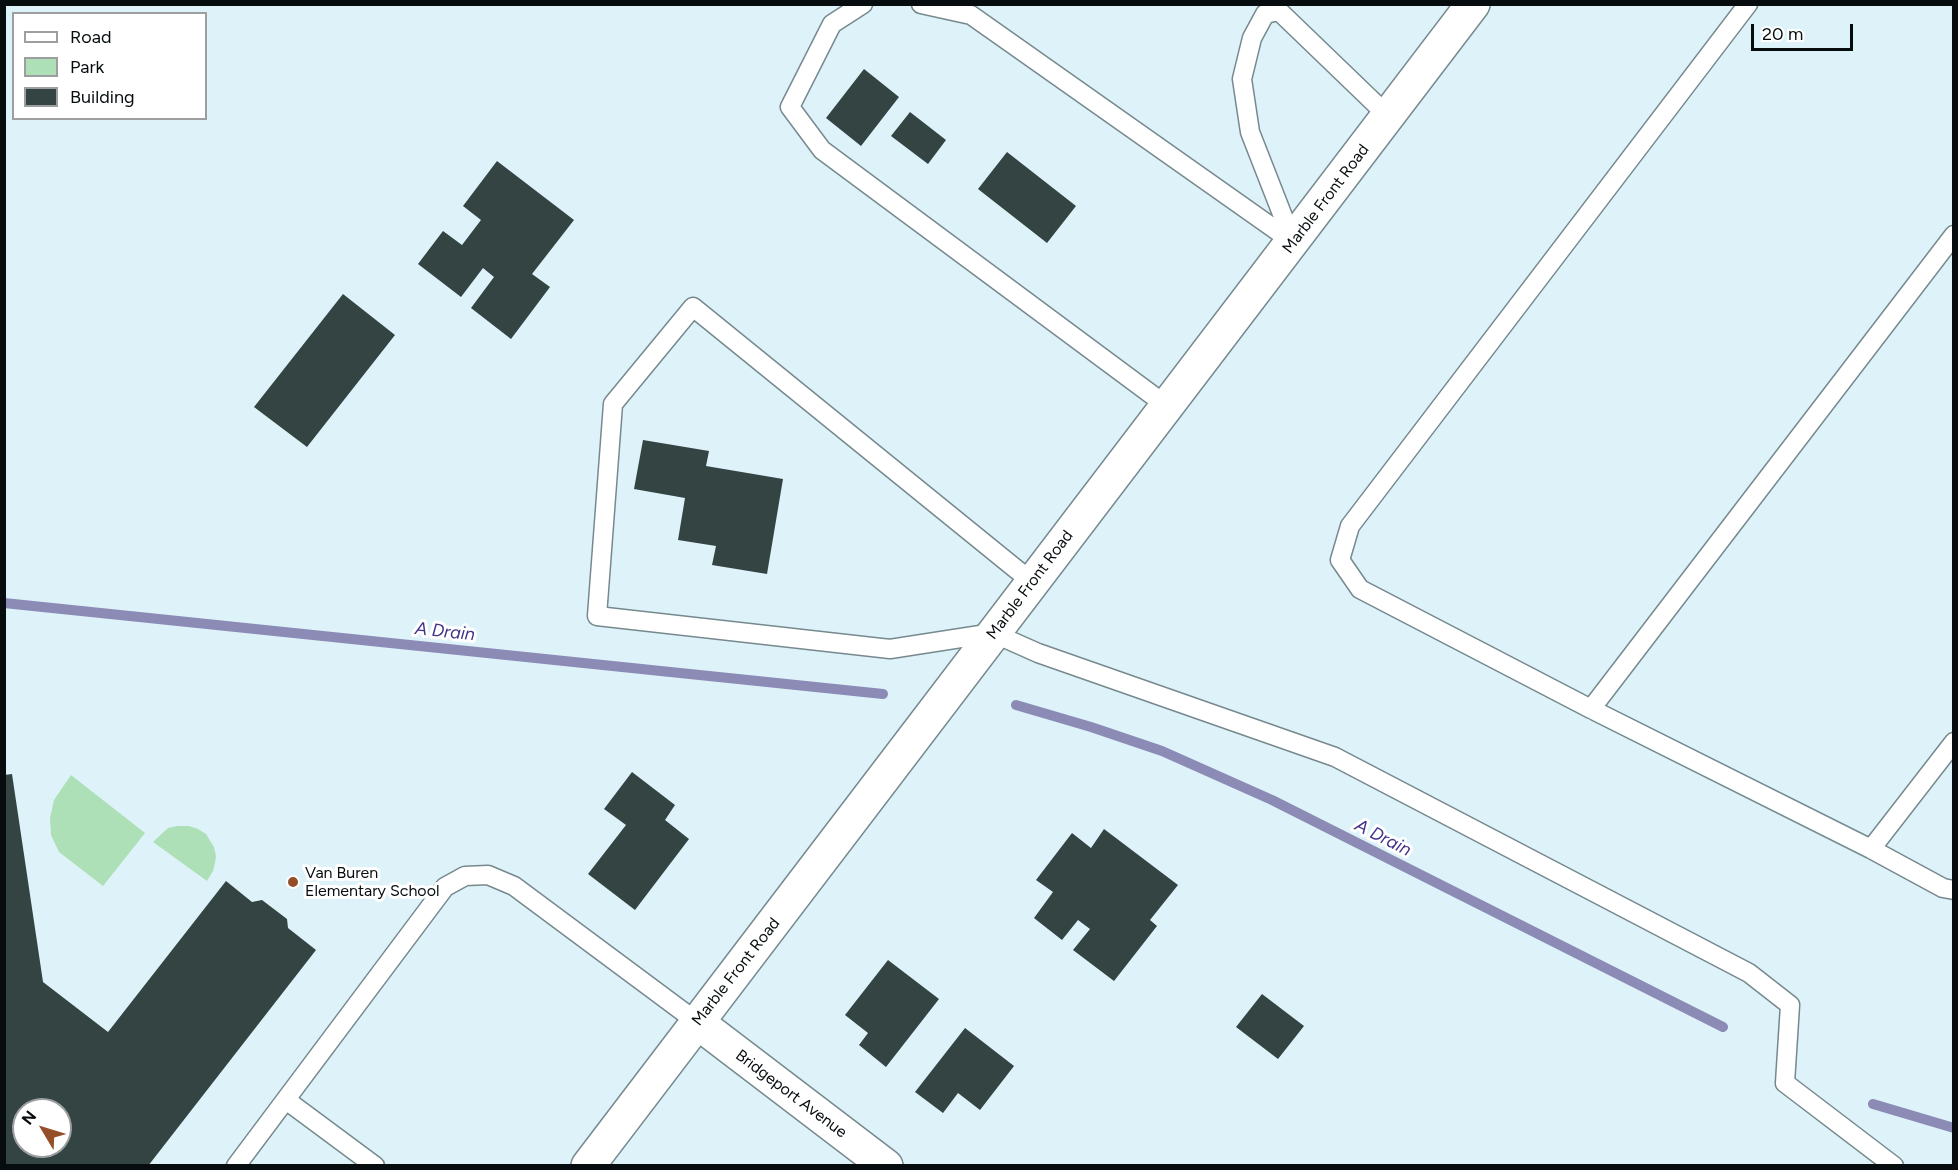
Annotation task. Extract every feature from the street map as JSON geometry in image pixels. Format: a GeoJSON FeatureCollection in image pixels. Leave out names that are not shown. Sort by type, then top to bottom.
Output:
{"type":"FeatureCollection","features":[{"type":"Feature","properties":{"kind":"street","name":"Marble Front Road"},"geometry":{"type":"LineString","coordinates":[[588,1166],[1473,4]]}},
{"type":"Feature","properties":{"kind":"street","name":"Bridgeport Avenue"},"geometry":{"type":"LineString","coordinates":[[697,1022],[886,1166]]}},
{"type":"Feature","properties":{"kind":"lane"},"geometry":{"type":"LineString","coordinates":[[863,4],[832,24],[790,107],[822,150],[1167,406]]}},
{"type":"Feature","properties":{"kind":"lane"},"geometry":{"type":"LineString","coordinates":[[921,4],[971,15],[1293,242]]}},
{"type":"Feature","properties":{"kind":"lane"},"geometry":{"type":"LineString","coordinates":[[1748,4],[1350,526],[1341,560],[1360,589],[1591,709],[1871,849],[1942,888],[1953,890]]}},
{"type":"Feature","properties":{"kind":"lane"},"geometry":{"type":"LineString","coordinates":[[1293,242],[1250,132],[1242,80],[1252,38],[1265,14],[1279,11],[1388,116]]}},
{"type":"Feature","properties":{"kind":"lane"},"geometry":{"type":"LineString","coordinates":[[1591,709],[1953,235]]}},
{"type":"Feature","properties":{"kind":"lane"},"geometry":{"type":"LineString","coordinates":[[1032,582],[693,307],[613,404],[597,616],[890,649],[993,633],[1038,653],[1335,757],[1749,973],[1790,1005],[1785,1083],[1894,1166]]}},
{"type":"Feature","properties":{"kind":"lane"},"geometry":{"type":"LineString","coordinates":[[1871,849],[1953,742]]}},
{"type":"Feature","properties":{"kind":"lane"},"geometry":{"type":"LineString","coordinates":[[236,1166],[445,887],[465,876],[488,875],[514,886],[697,1022]]}},
{"type":"Feature","properties":{"kind":"lane"},"geometry":{"type":"LineString","coordinates":[[286,1100],[375,1166]]}},
{"type":"Feature","properties":{"kind":"green space"},"geometry":{"type":"Polygon","coordinates":[[[71,775],[145,833],[103,886],[59,852],[51,835],[50,818],[54,800],[71,775]]]}},
{"type":"Feature","properties":{"kind":"green space"},"geometry":{"type":"Polygon","coordinates":[[[177,826],[198,829],[206,834],[214,847],[215,863],[207,881],[153,842],[168,828],[177,826]]]}},
{"type":"Feature","properties":{"kind":"building"},"geometry":{"type":"Polygon","coordinates":[[[864,69],[899,97],[861,146],[826,118],[864,69]]]}},
{"type":"Feature","properties":{"kind":"building"},"geometry":{"type":"Polygon","coordinates":[[[910,112],[946,140],[928,164],[891,136],[910,112]]]}},
{"type":"Feature","properties":{"kind":"building"},"geometry":{"type":"Polygon","coordinates":[[[1007,152],[1076,206],[1047,243],[978,189],[1007,152]]]}},
{"type":"Feature","properties":{"kind":"building"},"geometry":{"type":"Polygon","coordinates":[[[497,161],[574,220],[532,274],[550,287],[511,339],[471,308],[494,277],[483,268],[461,297],[418,264],[443,231],[462,245],[481,220],[463,206],[497,161]]]}},
{"type":"Feature","properties":{"kind":"building"},"geometry":{"type":"Polygon","coordinates":[[[343,294],[395,335],[307,447],[254,407],[343,294]]]}},
{"type":"Feature","properties":{"kind":"building"},"geometry":{"type":"Polygon","coordinates":[[[643,440],[709,451],[706,466],[783,479],[767,574],[712,565],[716,546],[678,540],[685,498],[634,489],[643,440]]]}},
{"type":"Feature","properties":{"kind":"building"},"geometry":{"type":"Polygon","coordinates":[[[632,772],[675,805],[665,820],[689,839],[635,910],[588,874],[626,825],[604,809],[632,772]]]}},
{"type":"Feature","properties":{"kind":"building"},"geometry":{"type":"Polygon","coordinates":[[[12,774],[43,982],[108,1032],[226,881],[252,902],[262,900],[287,919],[288,928],[316,950],[148,1166],[4,1166],[4,775],[12,774]]]}},
{"type":"Feature","properties":{"kind":"building"},"geometry":{"type":"Polygon","coordinates":[[[1104,829],[1178,885],[1150,920],[1157,926],[1114,981],[1073,950],[1090,929],[1078,920],[1062,940],[1034,918],[1053,892],[1036,880],[1072,833],[1091,848],[1104,829]]]}},
{"type":"Feature","properties":{"kind":"building"},"geometry":{"type":"Polygon","coordinates":[[[888,960],[939,999],[886,1067],[859,1045],[868,1033],[845,1015],[888,960]]]}},
{"type":"Feature","properties":{"kind":"building"},"geometry":{"type":"Polygon","coordinates":[[[1262,994],[1304,1026],[1278,1059],[1236,1027],[1262,994]]]}},
{"type":"Feature","properties":{"kind":"building"},"geometry":{"type":"Polygon","coordinates":[[[965,1028],[1014,1066],[980,1110],[958,1093],[943,1113],[915,1092],[965,1028]]]}},
{"type":"Feature","properties":{"kind":"waterway","name":"A Drain"},"geometry":{"type":"LineString","coordinates":[[4,603],[883,694]]}},
{"type":"Feature","properties":{"kind":"waterway","name":"A Drain"},"geometry":{"type":"LineString","coordinates":[[1016,705],[1162,751],[1272,800],[1723,1027]]}},
{"type":"Feature","properties":{"kind":"waterway","name":"A Drain"},"geometry":{"type":"LineString","coordinates":[[1873,1104],[1954,1128]]}},
{"type":"Feature","properties":{"kind":"place","name":"Van Buren Elementary School"},"geometry":{"type":"Point","coordinates":[293,882]}}]}
